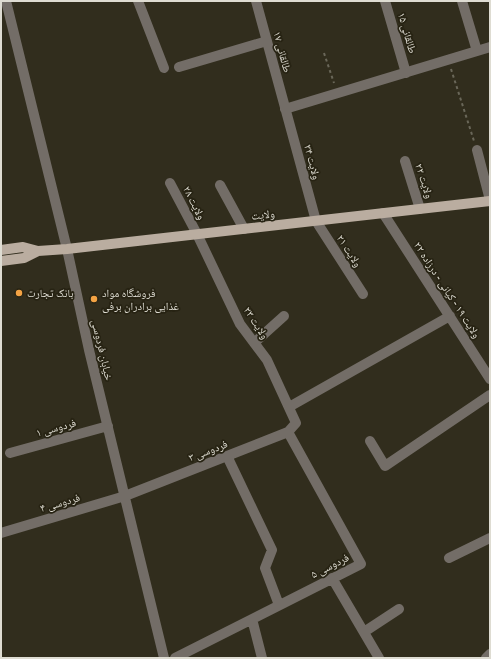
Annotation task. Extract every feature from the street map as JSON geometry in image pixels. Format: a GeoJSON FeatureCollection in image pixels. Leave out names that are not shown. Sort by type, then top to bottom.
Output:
{"type":"FeatureCollection","features":[{"type":"Feature","properties":{"kind":"main road","name":"ولایت"},"geometry":{"type":"LineString","coordinates":[[1,250],[23,247],[38,251],[67,249],[383,214],[490,200]]}},
{"type":"Feature","properties":{"kind":"main road","name":"ولایت"},"geometry":{"type":"LineString","coordinates":[[1,261],[24,258],[38,251]]}},
{"type":"Feature","properties":{"kind":"street","name":"خیابان فردوسی"},"geometry":{"type":"LineString","coordinates":[[6,1],[67,249],[89,350],[164,658]]}},
{"type":"Feature","properties":{"kind":"street"},"geometry":{"type":"LineString","coordinates":[[138,1],[164,68]]}},
{"type":"Feature","properties":{"kind":"street","name":"طالقانی ۱۷"},"geometry":{"type":"LineString","coordinates":[[256,1],[285,109]]}},
{"type":"Feature","properties":{"kind":"street","name":"طالقانی ۱۵"},"geometry":{"type":"LineString","coordinates":[[386,1],[406,73]]}},
{"type":"Feature","properties":{"kind":"street"},"geometry":{"type":"LineString","coordinates":[[462,1],[477,51]]}},
{"type":"Feature","properties":{"kind":"street"},"geometry":{"type":"LineString","coordinates":[[179,67],[267,41]]}},
{"type":"Feature","properties":{"kind":"street"},"geometry":{"type":"LineString","coordinates":[[285,109],[490,47]]}},
{"type":"Feature","properties":{"kind":"street","name":"ولایت ۲۴"},"geometry":{"type":"LineString","coordinates":[[285,109],[316,221]]}},
{"type":"Feature","properties":{"kind":"street"},"geometry":{"type":"LineString","coordinates":[[477,150],[490,200]]}},
{"type":"Feature","properties":{"kind":"street","name":"ولایت ۲۲"},"geometry":{"type":"LineString","coordinates":[[405,161],[420,209]]}},
{"type":"Feature","properties":{"kind":"street","name":"ولایت ۲۸"},"geometry":{"type":"LineString","coordinates":[[170,183],[197,234]]}},
{"type":"Feature","properties":{"kind":"street"},"geometry":{"type":"LineString","coordinates":[[220,185],[244,229]]}},
{"type":"Feature","properties":{"kind":"street","name":"ولایت ۱۹ - کیانی - درزاده ۲۲"},"geometry":{"type":"LineString","coordinates":[[383,214],[490,379]]}},
{"type":"Feature","properties":{"kind":"street","name":"ولایت ۲۱"},"geometry":{"type":"LineString","coordinates":[[316,221],[363,294]]}},
{"type":"Feature","properties":{"kind":"street","name":"ولایت ۲۳"},"geometry":{"type":"LineString","coordinates":[[197,234],[240,324],[267,360],[296,423]]}},
{"type":"Feature","properties":{"kind":"street"},"geometry":{"type":"LineString","coordinates":[[254,343],[284,316]]}},
{"type":"Feature","properties":{"kind":"street"},"geometry":{"type":"LineString","coordinates":[[289,407],[450,316]]}},
{"type":"Feature","properties":{"kind":"street"},"geometry":{"type":"LineString","coordinates":[[370,441],[385,466],[490,395]]}},
{"type":"Feature","properties":{"kind":"street","name":"فردوسی ۳"},"geometry":{"type":"LineString","coordinates":[[125,496],[288,432],[296,423]]}},
{"type":"Feature","properties":{"kind":"street","name":"فردوسی ۱"},"geometry":{"type":"LineString","coordinates":[[10,453],[108,426]]}},
{"type":"Feature","properties":{"kind":"street","name":"فردوسی ۵"},"geometry":{"type":"LineString","coordinates":[[175,658],[361,564],[288,432]]}},
{"type":"Feature","properties":{"kind":"street"},"geometry":{"type":"LineString","coordinates":[[227,456],[272,550],[265,568],[279,605]]}},
{"type":"Feature","properties":{"kind":"street","name":"فردوسی ۴"},"geometry":{"type":"LineString","coordinates":[[1,533],[125,496]]}},
{"type":"Feature","properties":{"kind":"street"},"geometry":{"type":"LineString","coordinates":[[449,558],[490,538]]}},
{"type":"Feature","properties":{"kind":"street"},"geometry":{"type":"LineString","coordinates":[[332,578],[379,658]]}},
{"type":"Feature","properties":{"kind":"street"},"geometry":{"type":"LineString","coordinates":[[364,632],[399,609]]}},
{"type":"Feature","properties":{"kind":"street"},"geometry":{"type":"LineString","coordinates":[[252,619],[262,658]]}},
{"type":"Feature","properties":{"kind":"street"},"geometry":{"type":"LineString","coordinates":[[486,658],[490,654]]}},
{"type":"Feature","properties":{"kind":"path"},"geometry":{"type":"LineString","coordinates":[[324,52],[338,93]]}},
{"type":"Feature","properties":{"kind":"path"},"geometry":{"type":"LineString","coordinates":[[449,60],[477,150]]}},
{"type":"Feature","properties":{"kind":"place","name":"بانک تجارت"},"geometry":{"type":"Point","coordinates":[19,293]}},
{"type":"Feature","properties":{"kind":"place","name":"فروشگاه مواد غذایی برادران برفی"},"geometry":{"type":"Point","coordinates":[94,299]}}]}
